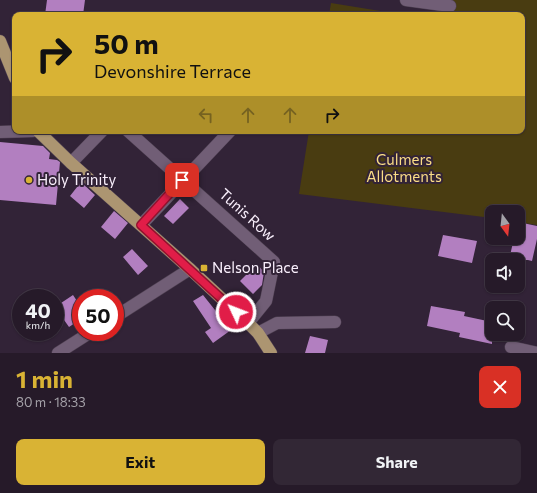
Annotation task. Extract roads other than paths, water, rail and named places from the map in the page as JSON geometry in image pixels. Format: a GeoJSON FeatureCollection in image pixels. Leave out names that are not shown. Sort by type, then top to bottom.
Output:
{"type":"FeatureCollection","features":[{"type":"Feature","properties":{"kind":"main road"},"geometry":{"type":"LineString","coordinates":[[0,41],[12,71]]}},
{"type":"Feature","properties":{"kind":"main road"},"geometry":{"type":"LineString","coordinates":[[41,134],[71,163],[248,323],[258,333],[272,353]]}},
{"type":"Feature","properties":{"kind":"street"},"geometry":{"type":"LineString","coordinates":[[406,0],[450,6]]}},
{"type":"Feature","properties":{"kind":"street"},"geometry":{"type":"LineString","coordinates":[[0,132],[12,132]]}},
{"type":"Feature","properties":{"kind":"street"},"geometry":{"type":"LineString","coordinates":[[71,163],[99,134]]}},
{"type":"Feature","properties":{"kind":"street","name":"Tunis Row"},"geometry":{"type":"LineString","coordinates":[[131,134],[274,262],[266,301],[248,323]]}},
{"type":"Feature","properties":{"kind":"street"},"geometry":{"type":"LineString","coordinates":[[141,225],[227,134]]}},
{"type":"Feature","properties":{"kind":"street"},"geometry":{"type":"LineString","coordinates":[[124,311],[190,269]]}},
{"type":"Feature","properties":{"kind":"street"},"geometry":{"type":"LineString","coordinates":[[258,333],[277,323],[335,322]]}},
{"type":"Feature","properties":{"kind":"street"},"geometry":{"type":"LineString","coordinates":[[58,353],[77,341]]}},
{"type":"Feature","properties":{"kind":"street"},"geometry":{"type":"LineString","coordinates":[[511,347],[537,353]]}},
{"type":"Feature","properties":{"kind":"place","name":"Holy Trinity"},"geometry":{"type":"Point","coordinates":[29,180]}},
{"type":"Feature","properties":{"kind":"place","name":"Nelson Place"},"geometry":{"type":"Point","coordinates":[204,268]}},
{"type":"Feature","properties":{"kind":"park label","name":"Culmers Allotments"},"geometry":{"type":"Point","coordinates":[404,168]}}]}
